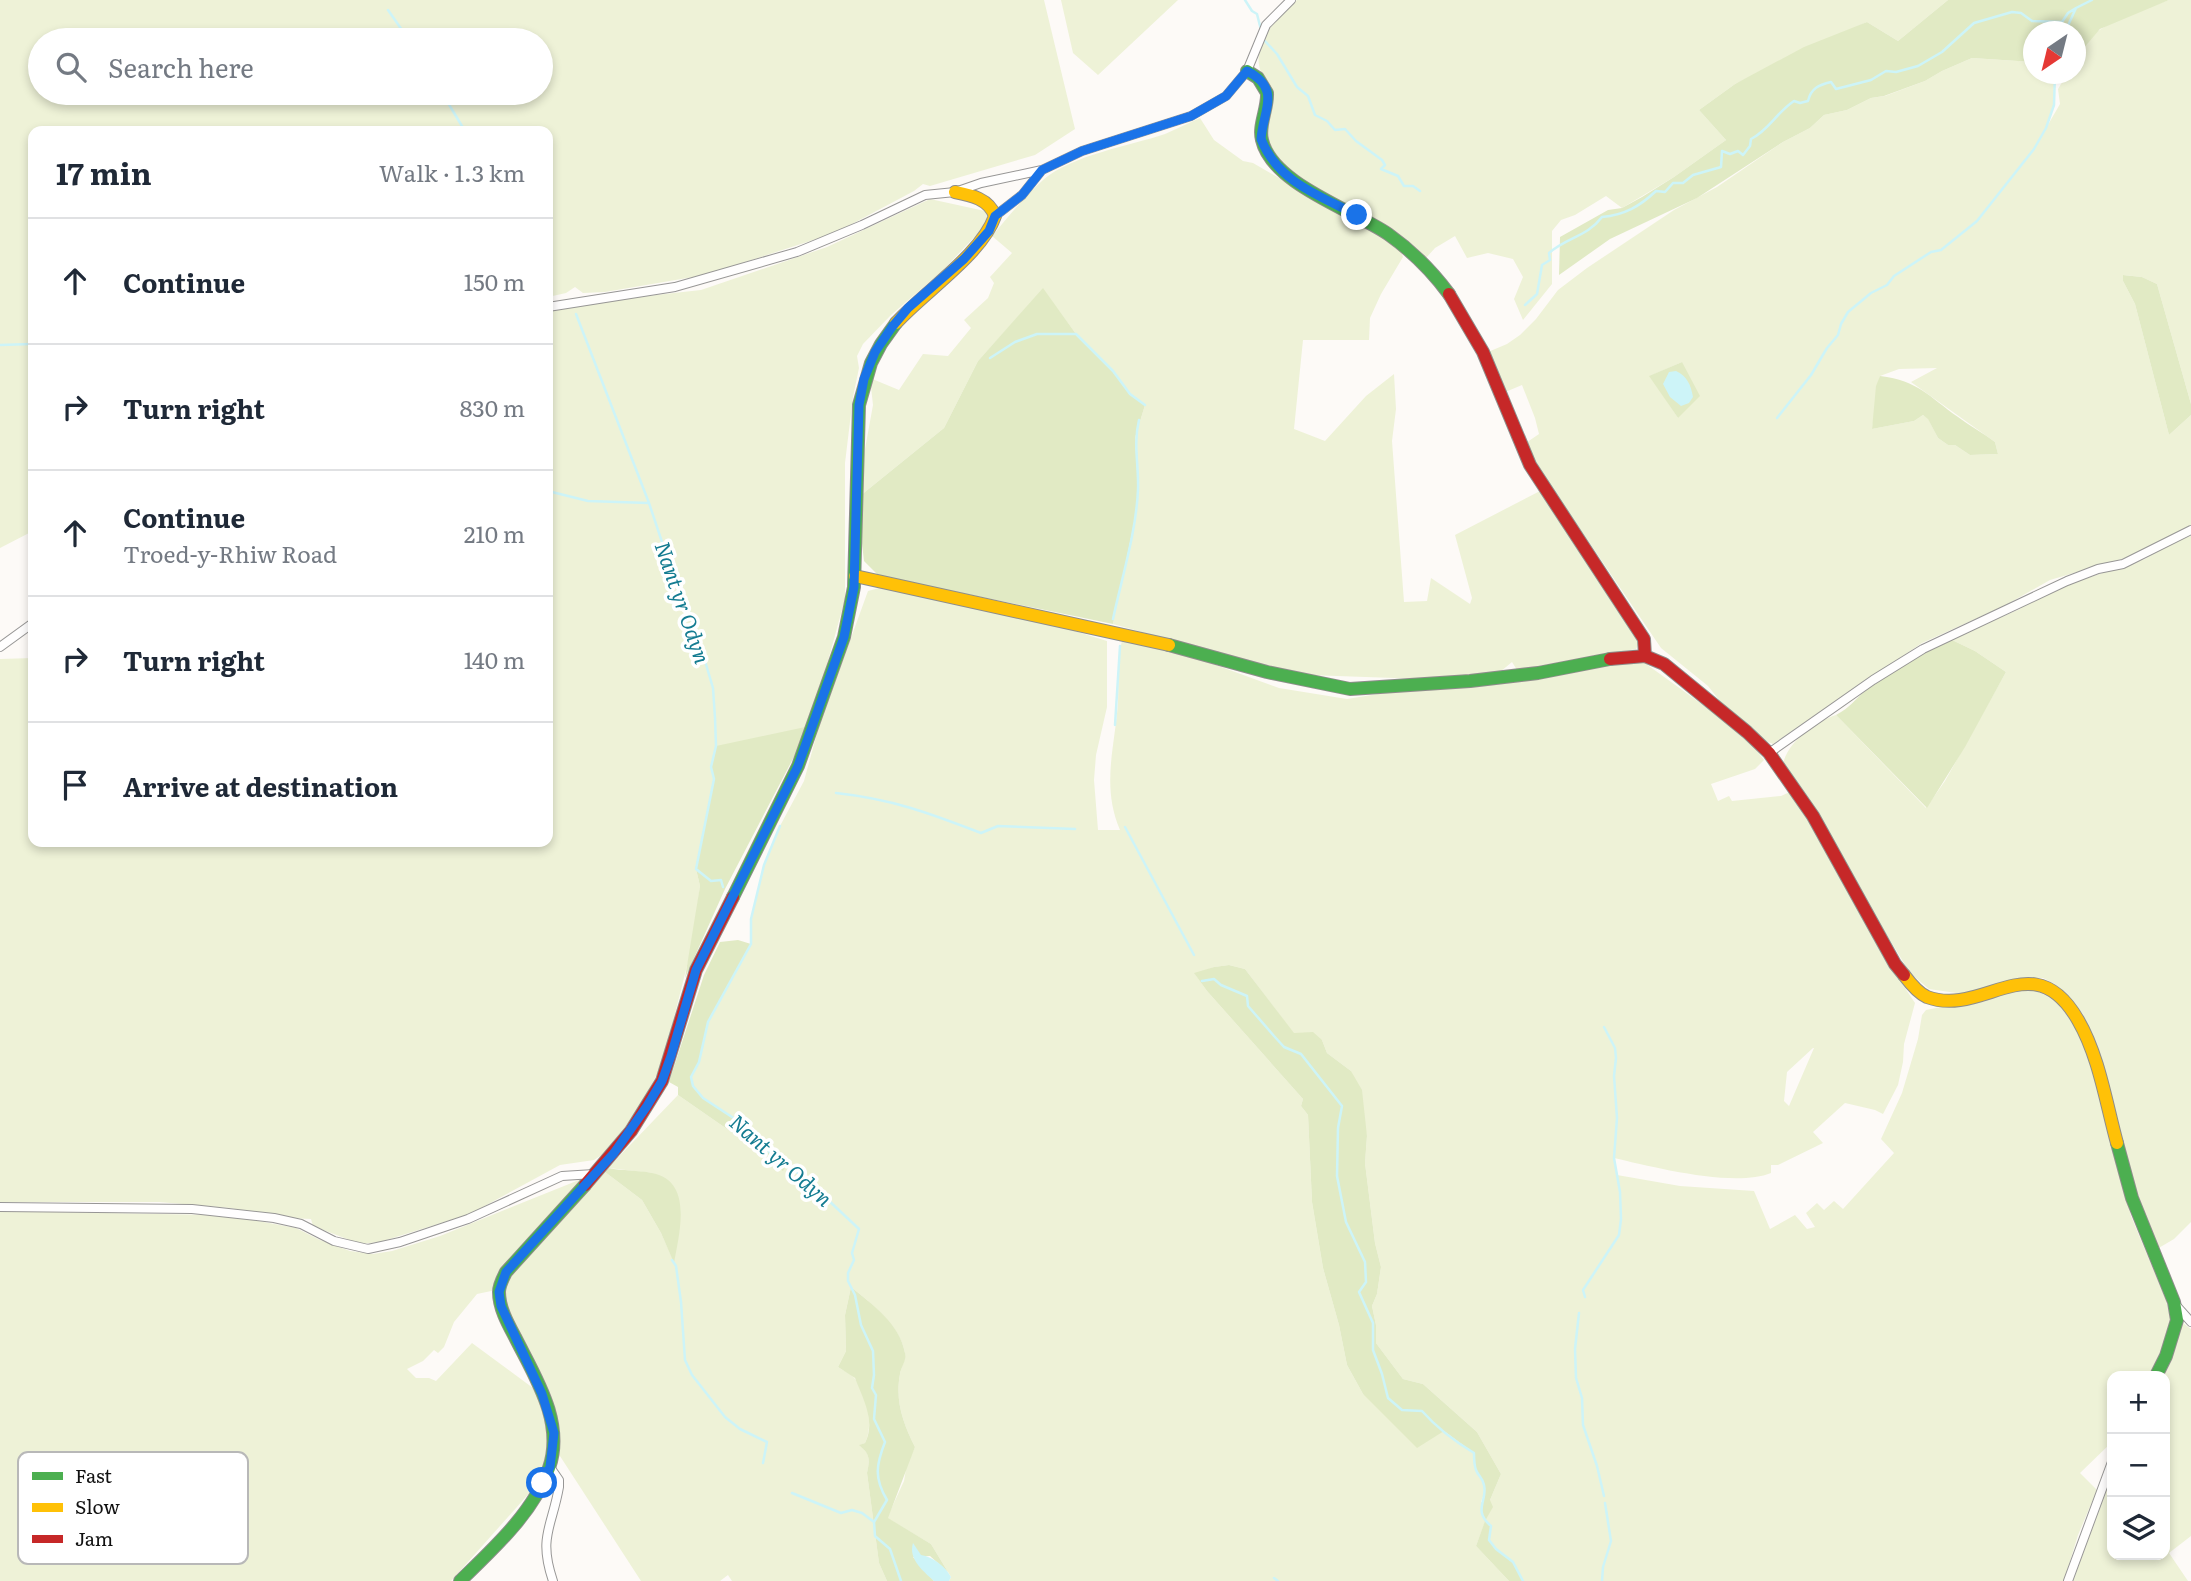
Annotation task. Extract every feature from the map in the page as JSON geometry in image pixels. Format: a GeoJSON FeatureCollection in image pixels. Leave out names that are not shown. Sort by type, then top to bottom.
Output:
{"type":"FeatureCollection","features":[{"type":"Feature","properties":{"kind":"street"},"geometry":{"type":"LineString","coordinates":[[553,306],[675,287],[797,252],[925,195],[955,192],[981,183],[1042,170],[1082,151],[1191,116],[1226,96],[1247,71],[1266,25],[1292,0]]}},
{"type":"Feature","properties":{"kind":"street"},"geometry":{"type":"LineString","coordinates":[[1247,71],[1263,81],[1267,88],[1267,109],[1261,139],[1275,166],[1307,190],[1384,231],[1431,270],[1449,293],[1482,350],[1518,442],[1530,465],[1644,639],[1645,656]]}},
{"type":"Feature","properties":{"kind":"street"},"geometry":{"type":"LineString","coordinates":[[460,1581],[528,1506],[550,1467],[554,1433],[550,1413],[501,1306],[499,1292],[506,1272],[631,1131],[662,1081],[696,970],[806,746],[844,637],[855,576],[859,405],[864,379],[875,352],[908,308],[964,259],[983,239],[995,216],[1022,195],[1042,170]]}},
{"type":"Feature","properties":{"kind":"street"},"geometry":{"type":"LineString","coordinates":[[955,192],[985,202],[995,216]]}},
{"type":"Feature","properties":{"kind":"street"},"geometry":{"type":"LineString","coordinates":[[1769,753],[1873,680],[1923,649],[2067,581],[2098,569],[2123,564],[2191,530]]}},
{"type":"Feature","properties":{"kind":"street"},"geometry":{"type":"LineString","coordinates":[[855,576],[1165,643],[1266,672],[1350,689],[1538,673],[1628,656],[1645,656],[1664,664],[1769,753],[1813,816],[1895,964],[1913,986],[1925,996],[1959,999],[2032,982],[2049,988],[2072,1011],[2092,1054],[2132,1198],[2174,1302],[2177,1320],[2158,1371]]}},
{"type":"Feature","properties":{"kind":"street"},"geometry":{"type":"LineString","coordinates":[[0,647],[28,627]]}},
{"type":"Feature","properties":{"kind":"street"},"geometry":{"type":"LineString","coordinates":[[0,1207],[192,1209],[274,1217],[301,1224],[334,1241],[368,1250],[468,1219],[562,1176],[594,1174]]}},
{"type":"Feature","properties":{"kind":"street"},"geometry":{"type":"LineString","coordinates":[[2174,1302],[2191,1322]]}},
{"type":"Feature","properties":{"kind":"street"},"geometry":{"type":"LineString","coordinates":[[550,1467],[559,1480],[546,1535],[548,1564],[554,1581]]}},
{"type":"Feature","properties":{"kind":"street"},"geometry":{"type":"LineString","coordinates":[[2068,1581],[2107,1476]]}},
{"type":"Feature","properties":{"kind":"green space"},"geometry":{"type":"Polygon","coordinates":[[[0,0],[1044,0],[1075,129],[1035,155],[930,186],[923,184],[835,233],[705,275],[605,292],[583,293],[575,287],[566,293],[553,296],[553,126],[28,126],[28,534],[0,548],[0,0]]]}},
{"type":"Feature","properties":{"kind":"green space"},"geometry":{"type":"Polygon","coordinates":[[[1061,0],[1178,0],[1098,75],[1073,53],[1061,0]]]}},
{"type":"Feature","properties":{"kind":"green space"},"geometry":{"type":"Polygon","coordinates":[[[1297,0],[1948,0],[1898,41],[1867,22],[1735,84],[1699,110],[1726,140],[1674,177],[1622,208],[1606,196],[1575,215],[1561,220],[1552,231],[1552,284],[1523,320],[1514,299],[1523,277],[1513,259],[1488,253],[1467,258],[1455,236],[1435,248],[1426,258],[1384,224],[1295,176],[1280,164],[1269,150],[1264,134],[1270,91],[1261,72],[1259,51],[1274,22],[1297,0]]]}},
{"type":"Feature","properties":{"kind":"green space"},"geometry":{"type":"Polygon","coordinates":[[[1948,0],[2169,0],[2100,29],[2086,45],[2086,21],[2023,21],[2023,61],[1972,58],[1925,81],[1871,98],[1847,110],[1824,115],[1810,128],[1783,142],[1697,198],[1610,239],[1559,275],[1560,237],[1608,210],[1622,208],[1642,197],[1726,140],[1699,110],[1735,84],[1804,47],[1867,22],[1898,41],[1948,0]]]}},
{"type":"Feature","properties":{"kind":"green space"},"geometry":{"type":"Polygon","coordinates":[[[2169,0],[2191,0],[2191,404],[2157,284],[2142,277],[2124,275],[2123,281],[2135,304],[2169,435],[2191,415],[2191,525],[2135,555],[2050,580],[2004,606],[1922,643],[1773,744],[1766,741],[1724,706],[1708,686],[1661,648],[1523,445],[1539,434],[1535,418],[1522,385],[1503,393],[1488,352],[1520,335],[1558,290],[1587,268],[1674,210],[1717,187],[1783,142],[1810,128],[1824,115],[1847,110],[1871,98],[1885,96],[1925,81],[1972,58],[2023,61],[2023,84],[2055,84],[2054,105],[2038,142],[2060,104],[2058,89],[2061,84],[2086,84],[2086,42],[2103,28],[2130,14],[2169,0]],[[1682,362],[1650,376],[1678,418],[1682,362]],[[1937,368],[1899,369],[1880,376],[1872,429],[1914,421],[1923,415],[1928,418],[1938,438],[1948,445],[1955,445],[1970,455],[1998,454],[1995,442],[1911,382],[1937,368]]]}},
{"type":"Feature","properties":{"kind":"green space"},"geometry":{"type":"Polygon","coordinates":[[[1200,118],[1214,140],[1243,161],[1253,163],[1400,248],[1403,257],[1370,318],[1369,340],[1303,340],[1294,429],[1325,441],[1366,396],[1394,374],[1396,409],[1392,441],[1404,602],[1427,601],[1431,578],[1470,604],[1472,598],[1455,535],[1540,491],[1640,641],[1636,649],[1517,670],[1512,662],[1500,672],[1423,679],[1308,675],[1264,666],[1113,624],[1135,518],[1138,489],[1135,438],[1145,405],[1130,394],[1113,371],[1076,334],[1043,289],[978,361],[944,428],[860,496],[863,460],[873,405],[870,378],[899,390],[923,354],[948,356],[971,328],[964,320],[988,298],[994,283],[990,277],[1012,253],[992,236],[1017,207],[1043,180],[1069,164],[1165,134],[1200,118]]]}},
{"type":"Feature","properties":{"kind":"green space"},"geometry":{"type":"Polygon","coordinates":[[[930,199],[985,211],[987,216],[985,226],[942,271],[891,315],[863,344],[857,356],[859,368],[845,463],[845,599],[810,726],[711,767],[714,779],[696,869],[700,886],[692,946],[662,1065],[629,1126],[611,1149],[594,1160],[560,1165],[470,1214],[380,1242],[360,1244],[313,1226],[311,1219],[288,1218],[230,1208],[159,1202],[0,1202],[0,659],[28,658],[28,847],[553,847],[553,311],[602,301],[701,290],[827,247],[930,199]]]}},
{"type":"Feature","properties":{"kind":"green space"},"geometry":{"type":"Polygon","coordinates":[[[2123,275],[2142,277],[2157,284],[2191,404],[2191,415],[2169,435],[2135,304],[2123,281],[2123,275]]]}},
{"type":"Feature","properties":{"kind":"green space"},"geometry":{"type":"Polygon","coordinates":[[[1043,288],[1076,334],[1113,371],[1130,393],[1145,405],[1135,438],[1138,489],[1135,518],[1113,624],[879,576],[864,561],[860,496],[944,428],[978,361],[1043,288]]]}},
{"type":"Feature","properties":{"kind":"green space"},"geometry":{"type":"Polygon","coordinates":[[[1682,362],[1700,396],[1678,418],[1649,376],[1682,362]]]}},
{"type":"Feature","properties":{"kind":"green space"},"geometry":{"type":"Polygon","coordinates":[[[1880,376],[1893,378],[1922,390],[1995,442],[1998,454],[1970,455],[1955,445],[1948,445],[1938,438],[1923,415],[1914,421],[1872,429],[1876,386],[1880,376]]]}},
{"type":"Feature","properties":{"kind":"green space"},"geometry":{"type":"Polygon","coordinates":[[[2191,536],[2191,1222],[2174,1239],[2157,1249],[2123,1152],[2083,1014],[2055,984],[2043,978],[2029,978],[1963,994],[1929,989],[1910,973],[1783,765],[1790,749],[1803,734],[1836,715],[1926,808],[1945,781],[2006,672],[1975,651],[1950,639],[2020,609],[2024,604],[2060,587],[2145,559],[2170,543],[2191,536]]]}},
{"type":"Feature","properties":{"kind":"green space"},"geometry":{"type":"Polygon","coordinates":[[[883,587],[1065,628],[1107,641],[1107,707],[1096,755],[1094,780],[1098,830],[1120,830],[1114,813],[1110,782],[1123,638],[1205,661],[1279,688],[1347,699],[1384,693],[1503,684],[1623,661],[1642,661],[1739,731],[1764,760],[1755,769],[1711,784],[1718,801],[1729,796],[1732,801],[1781,796],[1792,791],[1883,955],[1915,1003],[1904,1044],[1898,1085],[1883,1114],[1845,1103],[1813,1132],[1823,1143],[1778,1165],[1771,1165],[1771,1173],[1755,1177],[1715,1177],[1671,1171],[1614,1158],[1617,1175],[1680,1186],[1754,1191],[1770,1229],[1795,1215],[1807,1229],[1815,1227],[1806,1213],[1817,1203],[1824,1210],[1834,1201],[1843,1209],[1894,1153],[1881,1139],[1902,1093],[1922,1015],[1926,1010],[1977,1000],[1984,1002],[1989,996],[2029,987],[2056,1001],[2080,1033],[2095,1079],[2131,1216],[2166,1300],[2170,1334],[2152,1371],[2107,1371],[2107,1447],[2080,1473],[2097,1490],[2078,1535],[2064,1581],[1523,1581],[1513,1562],[1489,1540],[1491,1532],[1485,1522],[1476,1546],[1509,1581],[949,1581],[951,1577],[931,1544],[887,1518],[904,1481],[907,1463],[915,1447],[899,1403],[899,1384],[905,1353],[891,1324],[851,1287],[845,1315],[846,1351],[838,1367],[856,1380],[868,1411],[868,1436],[865,1443],[860,1445],[868,1457],[867,1473],[879,1563],[887,1581],[732,1581],[728,1575],[720,1581],[641,1581],[558,1453],[560,1431],[548,1396],[507,1311],[506,1287],[511,1274],[605,1172],[642,1200],[674,1262],[652,1173],[608,1168],[678,1095],[782,1170],[786,1165],[773,1156],[749,1125],[702,1096],[691,1077],[699,1062],[708,1022],[751,944],[751,919],[764,865],[780,826],[804,781],[819,726],[868,591],[883,587]],[[1229,965],[1195,974],[1303,1099],[1301,1106],[1308,1115],[1312,1202],[1323,1268],[1347,1365],[1363,1394],[1444,1431],[1474,1453],[1475,1468],[1485,1487],[1481,1502],[1490,1500],[1501,1474],[1477,1432],[1423,1384],[1403,1379],[1376,1343],[1372,1306],[1377,1294],[1381,1267],[1375,1243],[1365,1163],[1367,1136],[1351,1071],[1327,1053],[1322,1040],[1294,1034],[1245,969],[1229,965]],[[1814,1048],[1787,1072],[1784,1101],[1789,1106],[1814,1048]]]}},
{"type":"Feature","properties":{"kind":"green space"},"geometry":{"type":"Polygon","coordinates":[[[1950,639],[1975,651],[2006,672],[1965,747],[1927,808],[1836,715],[1885,676],[1950,639]]]}},
{"type":"Feature","properties":{"kind":"green space"},"geometry":{"type":"Polygon","coordinates":[[[810,726],[725,889],[685,978],[700,886],[696,869],[714,779],[711,767],[716,746],[810,726]]]}},
{"type":"Feature","properties":{"kind":"green space"},"geometry":{"type":"Polygon","coordinates":[[[738,940],[751,944],[708,1022],[699,1062],[691,1077],[697,1090],[708,1101],[754,1130],[768,1151],[787,1164],[783,1171],[678,1095],[678,1087],[669,1082],[704,975],[720,942],[738,940]]]}},
{"type":"Feature","properties":{"kind":"green space"},"geometry":{"type":"Polygon","coordinates":[[[1229,965],[1245,969],[1294,1033],[1313,1032],[1322,1040],[1327,1053],[1351,1071],[1362,1090],[1367,1136],[1365,1163],[1375,1243],[1381,1267],[1377,1294],[1372,1306],[1376,1343],[1403,1379],[1423,1384],[1477,1432],[1501,1474],[1490,1500],[1493,1507],[1485,1521],[1482,1507],[1485,1487],[1475,1469],[1474,1453],[1444,1431],[1417,1448],[1363,1394],[1347,1365],[1323,1268],[1312,1202],[1308,1115],[1301,1106],[1303,1099],[1194,973],[1229,965]]]}},
{"type":"Feature","properties":{"kind":"green space"},"geometry":{"type":"Polygon","coordinates":[[[608,1168],[652,1173],[665,1178],[674,1186],[681,1210],[674,1263],[642,1200],[605,1172],[608,1168]]]}},
{"type":"Feature","properties":{"kind":"green space"},"geometry":{"type":"Polygon","coordinates":[[[579,1180],[581,1182],[496,1290],[477,1294],[454,1322],[444,1347],[438,1353],[434,1350],[423,1361],[407,1369],[416,1378],[436,1381],[472,1343],[533,1388],[549,1421],[544,1468],[532,1490],[451,1581],[0,1581],[0,1211],[212,1215],[248,1219],[296,1228],[350,1251],[373,1254],[440,1236],[579,1180]]]}},
{"type":"Feature","properties":{"kind":"green space"},"geometry":{"type":"Polygon","coordinates":[[[851,1287],[884,1316],[902,1343],[905,1361],[899,1384],[899,1403],[915,1447],[888,1518],[931,1544],[948,1572],[930,1556],[913,1557],[934,1581],[887,1581],[879,1563],[867,1473],[868,1457],[859,1445],[865,1443],[868,1435],[869,1418],[855,1378],[838,1367],[846,1351],[845,1315],[851,1287]]]}},
{"type":"Feature","properties":{"kind":"green space"},"geometry":{"type":"Polygon","coordinates":[[[2183,1323],[2191,1329],[2191,1536],[2170,1552],[2170,1371],[2163,1371],[2183,1323]]]}},
{"type":"Feature","properties":{"kind":"green space"},"geometry":{"type":"Polygon","coordinates":[[[2107,1489],[2107,1560],[2170,1560],[2170,1554],[2188,1581],[2073,1581],[2107,1489]]]}},
{"type":"Feature","properties":{"kind":"green space"},"geometry":{"type":"Polygon","coordinates":[[[1485,1521],[1491,1526],[1489,1540],[1513,1562],[1523,1581],[1509,1581],[1476,1546],[1485,1521]]]}},
{"type":"Feature","properties":{"kind":"water"},"geometry":{"type":"Polygon","coordinates":[[[1676,371],[1688,381],[1693,397],[1689,403],[1681,406],[1670,397],[1663,384],[1669,372],[1676,371]]]}},
{"type":"Feature","properties":{"kind":"water"},"geometry":{"type":"Polygon","coordinates":[[[913,1543],[921,1555],[934,1560],[945,1569],[951,1577],[949,1581],[934,1581],[921,1569],[913,1554],[913,1543]]]}},
{"type":"Feature","properties":{"kind":"waterway"},"geometry":{"type":"LineString","coordinates":[[1245,0],[1257,14],[1261,30]]}},
{"type":"Feature","properties":{"kind":"waterway"},"geometry":{"type":"LineString","coordinates":[[2070,21],[2076,8],[2092,0]]}},
{"type":"Feature","properties":{"kind":"waterway"},"geometry":{"type":"LineString","coordinates":[[1525,305],[1537,294],[1542,265],[1550,260],[1549,253],[1590,229],[1602,217],[1625,212],[1656,191],[1665,192],[1673,183],[1683,183],[1693,175],[1721,167],[1722,151],[1730,154],[1738,151],[1743,155],[1750,146],[1751,139],[1794,101],[1808,101],[1813,90],[1819,86],[1831,82],[1836,89],[1871,80],[1886,71],[1896,72],[1918,66],[1942,52],[1974,23],[2012,12],[2021,13],[2032,21],[2062,22],[2068,13],[2076,8]]}},
{"type":"Feature","properties":{"kind":"waterway","name":"Nant yr Odyn"},"geometry":{"type":"LineString","coordinates":[[388,10],[401,28]]}},
{"type":"Feature","properties":{"kind":"waterway"},"geometry":{"type":"LineString","coordinates":[[1264,40],[1277,54],[1297,87],[1308,96],[1315,115],[1327,121],[1335,130],[1345,129],[1356,141],[1382,160],[1385,165],[1381,169],[1398,176],[1404,186],[1413,186],[1420,191]]}},
{"type":"Feature","properties":{"kind":"waterway"},"geometry":{"type":"LineString","coordinates":[[1777,418],[1838,335],[1848,312],[1871,293],[1887,285],[1894,276],[1931,252],[1941,250],[1977,221],[2034,149],[2046,128],[2054,105],[2055,84]]}},
{"type":"Feature","properties":{"kind":"waterway","name":"Nant yr Odyn"},"geometry":{"type":"LineString","coordinates":[[449,105],[462,126]]}},
{"type":"Feature","properties":{"kind":"waterway","name":"Nant yr Odyn"},"geometry":{"type":"LineString","coordinates":[[576,314],[649,503],[669,563],[681,587],[713,688],[716,746],[711,767],[714,779],[696,869],[711,881],[721,880],[723,887]]}},
{"type":"Feature","properties":{"kind":"waterway"},"geometry":{"type":"LineString","coordinates":[[990,358],[1015,342],[1037,334],[1076,334],[1113,371],[1130,394],[1145,405]]}},
{"type":"Feature","properties":{"kind":"waterway"},"geometry":{"type":"LineString","coordinates":[[0,345],[28,344]]}},
{"type":"Feature","properties":{"kind":"waterway"},"geometry":{"type":"LineString","coordinates":[[1113,619],[1137,506],[1136,438],[1139,420]]}},
{"type":"Feature","properties":{"kind":"waterway"},"geometry":{"type":"LineString","coordinates":[[553,492],[588,501],[648,503]]}},
{"type":"Feature","properties":{"kind":"waterway"},"geometry":{"type":"LineString","coordinates":[[1115,725],[1120,646]]}},
{"type":"Feature","properties":{"kind":"waterway"},"geometry":{"type":"LineString","coordinates":[[836,793],[910,808],[981,833],[998,826],[1075,829]]}},
{"type":"Feature","properties":{"kind":"waterway","name":"Nant yr Odyn"},"geometry":{"type":"LineString","coordinates":[[780,826],[764,865],[751,919],[751,944],[708,1022],[699,1062],[691,1077],[693,1086],[703,1098],[735,1119],[748,1124],[773,1157],[816,1185],[859,1229],[848,1281],[855,1295],[861,1325],[873,1351],[872,1388],[876,1395],[874,1419],[885,1442],[878,1478],[887,1500],[874,1522],[875,1536],[890,1549],[901,1581]]}},
{"type":"Feature","properties":{"kind":"waterway"},"geometry":{"type":"LineString","coordinates":[[1125,827],[1194,955]]}},
{"type":"Feature","properties":{"kind":"waterway"},"geometry":{"type":"LineString","coordinates":[[1202,981],[1214,979],[1221,985],[1247,996],[1248,1006],[1284,1047],[1301,1054],[1342,1106],[1338,1128],[1337,1176],[1346,1222],[1365,1262],[1366,1282],[1359,1292],[1373,1323],[1373,1350],[1388,1398],[1402,1410],[1422,1411],[1446,1434],[1474,1453],[1475,1468],[1484,1485],[1481,1510],[1491,1526],[1489,1540],[1513,1562],[1523,1581]]}},
{"type":"Feature","properties":{"kind":"waterway"},"geometry":{"type":"LineString","coordinates":[[1585,1297],[1583,1290],[1619,1235],[1621,1219],[1614,1158],[1617,1118],[1614,1076],[1616,1058],[1615,1048],[1604,1027]]}},
{"type":"Feature","properties":{"kind":"waterway"},"geometry":{"type":"LineString","coordinates":[[672,1260],[676,1266],[681,1302],[685,1360],[692,1375],[725,1417],[740,1429],[767,1442],[763,1463]]}},
{"type":"Feature","properties":{"kind":"waterway"},"geometry":{"type":"LineString","coordinates":[[1579,1313],[1575,1349],[1576,1378],[1582,1398],[1583,1425],[1604,1496]]}},
{"type":"Feature","properties":{"kind":"waterway"},"geometry":{"type":"LineString","coordinates":[[792,1493],[841,1513],[852,1510],[862,1513],[874,1522]]}},
{"type":"Feature","properties":{"kind":"waterway"},"geometry":{"type":"LineString","coordinates":[[1602,1581],[1611,1541],[1605,1503]]}},
{"type":"Feature","properties":{"kind":"waterway"},"geometry":{"type":"LineString","coordinates":[[1274,1578],[1278,1581]]}},
{"type":"Feature","properties":{"kind":"traffic: fast"},"geometry":{"type":"LineString","coordinates":[[1247,71],[1258,78],[1267,93],[1261,129],[1262,140],[1269,156],[1281,170],[1297,183],[1388,234],[1421,262],[1449,294]]}},
{"type":"Feature","properties":{"kind":"traffic: fast"},"geometry":{"type":"LineString","coordinates":[[733,897],[798,766],[844,637],[854,587],[859,405],[871,363],[896,323]]}},
{"type":"Feature","properties":{"kind":"traffic: fast"},"geometry":{"type":"LineString","coordinates":[[1169,645],[1267,672],[1350,689],[1470,681],[1538,673],[1610,659]]}},
{"type":"Feature","properties":{"kind":"traffic: fast"},"geometry":{"type":"LineString","coordinates":[[2117,1143],[2132,1198],[2174,1302],[2177,1320],[2158,1371]]}},
{"type":"Feature","properties":{"kind":"traffic: fast"},"geometry":{"type":"LineString","coordinates":[[460,1581],[523,1515],[542,1484],[553,1451],[551,1417],[546,1400],[504,1316],[499,1298],[501,1282],[506,1272],[585,1185]]}},
{"type":"Feature","properties":{"kind":"traffic: slow"},"geometry":{"type":"LineString","coordinates":[[896,323],[978,244],[995,216],[984,202],[955,192]]}},
{"type":"Feature","properties":{"kind":"traffic: slow"},"geometry":{"type":"LineString","coordinates":[[855,576],[1169,645]]}},
{"type":"Feature","properties":{"kind":"traffic: slow"},"geometry":{"type":"LineString","coordinates":[[1904,975],[1927,997],[1948,1001],[2025,984],[2043,986],[2061,997],[2078,1020],[2091,1049],[2117,1143]]}},
{"type":"Feature","properties":{"kind":"traffic: jam"},"geometry":{"type":"LineString","coordinates":[[1449,294],[1483,352],[1530,465],[1644,639],[1645,656]]}},
{"type":"Feature","properties":{"kind":"traffic: jam"},"geometry":{"type":"LineString","coordinates":[[1610,659],[1645,656],[1664,664],[1769,753],[1813,816],[1895,964],[1904,975]]}},
{"type":"Feature","properties":{"kind":"traffic: jam"},"geometry":{"type":"LineString","coordinates":[[585,1185],[631,1131],[662,1081],[696,970],[733,897]]}},
{"type":"Feature","properties":{"kind":"route"},"geometry":{"type":"LineString","coordinates":[[542,1483],[550,1467],[554,1446],[550,1413],[501,1306],[501,1283],[506,1272],[614,1153],[662,1081],[696,970],[798,766],[844,637],[854,587],[859,405],[864,379],[875,352],[908,308],[964,259],[989,231],[995,216],[1022,195],[1042,170],[1082,151],[1191,116],[1226,96],[1247,71],[1256,75],[1267,88],[1267,109],[1261,139],[1275,166],[1307,190],[1357,215]]}}]}
